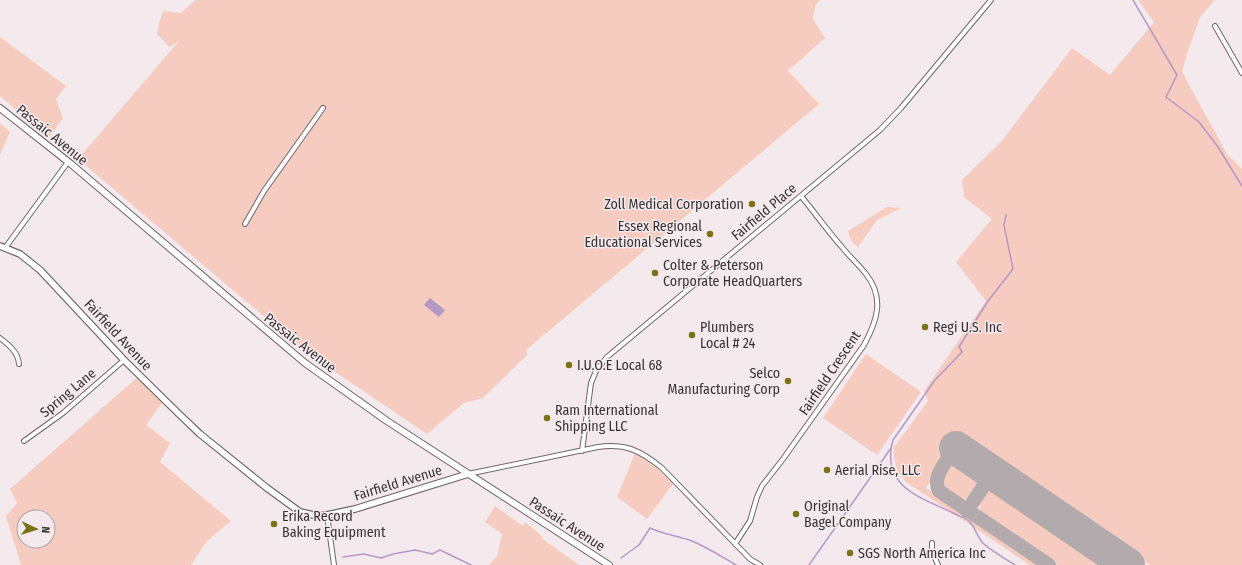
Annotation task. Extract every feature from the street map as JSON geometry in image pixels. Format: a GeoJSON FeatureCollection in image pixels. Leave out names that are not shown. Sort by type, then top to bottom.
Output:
{"type":"FeatureCollection","features":[{"type":"Feature","properties":{"kind":"main road","name":"Passaic Avenue"},"geometry":{"type":"LineString","coordinates":[[0,108],[68,162],[304,363],[387,421],[609,565]]}},
{"type":"Feature","properties":{"kind":"street","name":"Fairfield Place"},"geometry":{"type":"LineString","coordinates":[[582,451],[591,383],[596,371],[607,357],[880,130],[891,119],[991,0]]}},
{"type":"Feature","properties":{"kind":"street"},"geometry":{"type":"LineString","coordinates":[[1215,26],[1242,73]]}},
{"type":"Feature","properties":{"kind":"street"},"geometry":{"type":"LineString","coordinates":[[245,224],[264,191],[324,108]]}},
{"type":"Feature","properties":{"kind":"street"},"geometry":{"type":"LineString","coordinates":[[2,247],[68,162]]}},
{"type":"Feature","properties":{"kind":"street","name":"Fairfield Crescent"},"geometry":{"type":"LineString","coordinates":[[735,544],[750,521],[757,496],[762,486],[787,454],[864,345],[874,326],[877,313],[878,302],[867,274],[841,246],[801,196]]}},
{"type":"Feature","properties":{"kind":"street","name":"Fairfield Avenue"},"geometry":{"type":"LineString","coordinates":[[2,247],[20,254],[40,270],[124,360],[200,434],[267,488],[300,512],[314,516],[327,515],[355,509],[468,474],[598,447],[626,447],[640,452],[662,468],[750,559],[760,565]]}},
{"type":"Feature","properties":{"kind":"street"},"geometry":{"type":"LineString","coordinates":[[0,338],[16,353],[19,364]]}},
{"type":"Feature","properties":{"kind":"street","name":"Spring Lane"},"geometry":{"type":"LineString","coordinates":[[24,441],[63,413],[124,360]]}},
{"type":"Feature","properties":{"kind":"street"},"geometry":{"type":"LineString","coordinates":[[327,515],[334,565]]}},
{"type":"Feature","properties":{"kind":"street"},"geometry":{"type":"LineString","coordinates":[[932,543],[932,551],[938,565]]}},
{"type":"Feature","properties":{"kind":"shaded area"},"geometry":{"type":"Polygon","coordinates":[[[195,0],[820,0],[816,4],[813,19],[825,38],[788,71],[819,104],[526,350],[527,355],[483,398],[464,403],[427,434],[307,353],[78,159],[178,42],[169,47],[157,34],[163,11],[181,13],[195,0]]]}},
{"type":"Feature","properties":{"kind":"shaded area"},"geometry":{"type":"Polygon","coordinates":[[[1138,0],[1215,0],[1200,17],[1182,72],[1227,154],[1242,169],[1242,565],[1150,565],[958,437],[926,488],[1041,565],[1030,565],[906,482],[896,467],[894,447],[928,401],[924,391],[986,301],[956,262],[992,219],[964,197],[962,180],[1001,142],[1072,48],[1110,75],[1154,22],[1138,0]]]}},
{"type":"Feature","properties":{"kind":"shaded area"},"geometry":{"type":"Polygon","coordinates":[[[0,37],[66,86],[56,99],[63,118],[49,138],[0,96],[0,37]]]}},
{"type":"Feature","properties":{"kind":"shaded area"},"geometry":{"type":"Polygon","coordinates":[[[0,123],[10,132],[0,155],[0,123]]]}},
{"type":"Feature","properties":{"kind":"shaded area"},"geometry":{"type":"Polygon","coordinates":[[[887,207],[901,208],[877,220],[858,247],[851,241],[848,231],[887,207]]]}},
{"type":"Feature","properties":{"kind":"shaded area"},"geometry":{"type":"Polygon","coordinates":[[[430,298],[445,310],[439,317],[424,305],[430,298]]]}},
{"type":"Feature","properties":{"kind":"shaded area"},"geometry":{"type":"Polygon","coordinates":[[[866,354],[921,392],[877,455],[823,418],[866,354]]]}},
{"type":"Feature","properties":{"kind":"shaded area"},"geometry":{"type":"Polygon","coordinates":[[[140,375],[164,400],[146,425],[170,443],[160,462],[231,521],[207,541],[191,565],[21,565],[16,549],[56,549],[56,509],[16,509],[16,549],[6,516],[17,503],[10,489],[140,375]]]}},
{"type":"Feature","properties":{"kind":"shaded area"},"geometry":{"type":"Polygon","coordinates":[[[635,453],[658,469],[673,484],[647,519],[617,497],[635,453]]]}},
{"type":"Feature","properties":{"kind":"shaded area"},"geometry":{"type":"Polygon","coordinates":[[[956,463],[967,466],[974,472],[976,477],[977,482],[974,493],[969,498],[957,498],[951,495],[943,484],[943,477],[947,470],[950,466],[956,463]]]}},
{"type":"Feature","properties":{"kind":"shaded area"},"geometry":{"type":"Polygon","coordinates":[[[993,488],[1003,490],[1115,565],[1058,565],[981,513],[981,498],[986,492],[993,488]]]}},
{"type":"Feature","properties":{"kind":"shaded area"},"geometry":{"type":"Polygon","coordinates":[[[495,506],[523,526],[525,522],[543,537],[541,538],[579,565],[489,565],[497,556],[502,534],[485,522],[495,506]]]}},
{"type":"Feature","properties":{"kind":"waterway"},"geometry":{"type":"LineString","coordinates":[[1133,0],[1177,75],[1166,97],[1199,122],[1218,147],[1242,186]]}},
{"type":"Feature","properties":{"kind":"waterway"},"geometry":{"type":"LineString","coordinates":[[1006,215],[1004,225],[1013,269],[988,301],[959,347],[962,352],[935,380],[893,440],[890,456],[892,469],[898,480],[906,488],[916,495],[968,520],[980,540],[985,545],[1015,565]]}},
{"type":"Feature","properties":{"kind":"waterway"},"geometry":{"type":"LineString","coordinates":[[809,565],[891,448]]}},
{"type":"Feature","properties":{"kind":"waterway"},"geometry":{"type":"LineString","coordinates":[[621,558],[639,545],[650,528],[692,541],[736,565]]}},
{"type":"Feature","properties":{"kind":"waterway"},"geometry":{"type":"LineString","coordinates":[[343,557],[364,554],[381,558],[415,550],[432,554],[440,550],[471,565]]}},
{"type":"Feature","properties":{"kind":"taxiway"},"geometry":{"type":"LineString","coordinates":[[956,448],[939,474],[937,480],[939,491],[1049,565]]}},
{"type":"Feature","properties":{"kind":"taxiway"},"geometry":{"type":"LineString","coordinates":[[967,511],[993,472]]}},
{"type":"Feature","properties":{"kind":"runway"},"geometry":{"type":"LineString","coordinates":[[956,448],[1128,565]]}},
{"type":"Feature","properties":{"kind":"place","name":"Zoll Medical Corporation"},"geometry":{"type":"Point","coordinates":[752,204]}},
{"type":"Feature","properties":{"kind":"place","name":"Essex Regional Educational Services"},"geometry":{"type":"Point","coordinates":[710,234]}},
{"type":"Feature","properties":{"kind":"place","name":"Colter & Peterson Corporate HeadQuarters"},"geometry":{"type":"Point","coordinates":[655,273]}},
{"type":"Feature","properties":{"kind":"place","name":"Regi U.S. Inc"},"geometry":{"type":"Point","coordinates":[925,327]}},
{"type":"Feature","properties":{"kind":"place","name":"Plumbers Local # 24"},"geometry":{"type":"Point","coordinates":[692,335]}},
{"type":"Feature","properties":{"kind":"place","name":"I.U.O.E Local 68"},"geometry":{"type":"Point","coordinates":[569,365]}},
{"type":"Feature","properties":{"kind":"place","name":"Selco Manufacturing Corp"},"geometry":{"type":"Point","coordinates":[788,381]}},
{"type":"Feature","properties":{"kind":"place","name":"Ram International Shipping LLC"},"geometry":{"type":"Point","coordinates":[547,418]}},
{"type":"Feature","properties":{"kind":"place","name":"Aerial Rise, LLC"},"geometry":{"type":"Point","coordinates":[827,470]}},
{"type":"Feature","properties":{"kind":"place","name":"Original Bagel Company"},"geometry":{"type":"Point","coordinates":[796,514]}},
{"type":"Feature","properties":{"kind":"place","name":"Erika Record Baking Equipment"},"geometry":{"type":"Point","coordinates":[274,524]}},
{"type":"Feature","properties":{"kind":"place","name":"SGS North America Inc"},"geometry":{"type":"Point","coordinates":[850,553]}}]}
